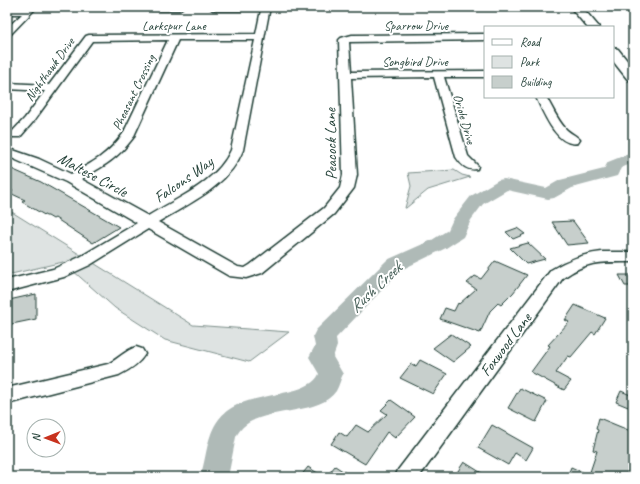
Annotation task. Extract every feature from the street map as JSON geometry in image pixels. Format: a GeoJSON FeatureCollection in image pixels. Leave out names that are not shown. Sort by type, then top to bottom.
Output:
{"type":"FeatureCollection","features":[{"type":"Feature","properties":{"kind":"main road"},"geometry":{"type":"LineString","coordinates":[[576,7],[592,26]]}},
{"type":"Feature","properties":{"kind":"main road"},"geometry":{"type":"LineString","coordinates":[[614,53],[633,77]]}},
{"type":"Feature","properties":{"kind":"street"},"geometry":{"type":"LineString","coordinates":[[122,7],[179,7]]}},
{"type":"Feature","properties":{"kind":"street"},"geometry":{"type":"LineString","coordinates":[[213,7],[266,7]]}},
{"type":"Feature","properties":{"kind":"street","name":"Falcons Way"},"geometry":{"type":"LineString","coordinates":[[7,286],[44,277],[72,267],[149,223],[212,184],[220,177],[231,164],[237,150],[266,7]]}},
{"type":"Feature","properties":{"kind":"street"},"geometry":{"type":"LineString","coordinates":[[7,11],[31,9]]}},
{"type":"Feature","properties":{"kind":"street"},"geometry":{"type":"LineString","coordinates":[[7,33],[31,9]]}},
{"type":"Feature","properties":{"kind":"street","name":"Sparrow Drive"},"geometry":{"type":"LineString","coordinates":[[346,39],[484,37]]}},
{"type":"Feature","properties":{"kind":"street","name":"Larkspur Lane"},"geometry":{"type":"LineString","coordinates":[[89,38],[260,38]]}},
{"type":"Feature","properties":{"kind":"street","name":"Nighthawk Drive"},"geometry":{"type":"LineString","coordinates":[[16,134],[30,120],[89,38]]}},
{"type":"Feature","properties":{"kind":"street","name":"Pheasant Crossing"},"geometry":{"type":"LineString","coordinates":[[71,179],[103,162],[118,149],[129,135],[174,38]]}},
{"type":"Feature","properties":{"kind":"street","name":"Peacock Lane"},"geometry":{"type":"LineString","coordinates":[[246,273],[256,269],[325,215],[337,203],[347,188],[350,175],[344,42],[346,39]]}},
{"type":"Feature","properties":{"kind":"street","name":"Songbird Drive"},"geometry":{"type":"LineString","coordinates":[[345,75],[484,74]]}},
{"type":"Feature","properties":{"kind":"street","name":"Oriole Drive"},"geometry":{"type":"LineString","coordinates":[[438,75],[462,157],[472,166]]}},
{"type":"Feature","properties":{"kind":"street"},"geometry":{"type":"LineString","coordinates":[[7,86],[52,88]]}},
{"type":"Feature","properties":{"kind":"street"},"geometry":{"type":"LineString","coordinates":[[542,98],[560,131],[565,136],[574,140]]}},
{"type":"Feature","properties":{"kind":"street","name":"Maltese Circle"},"geometry":{"type":"LineString","coordinates":[[7,152],[34,162],[71,179],[235,272],[246,273]]}},
{"type":"Feature","properties":{"kind":"street","name":"Foxwood Lane"},"geometry":{"type":"LineString","coordinates":[[406,477],[557,274],[570,265],[581,260],[633,257]]}},
{"type":"Feature","properties":{"kind":"street"},"geometry":{"type":"LineString","coordinates":[[7,396],[112,370],[124,364],[136,354]]}},
{"type":"Feature","properties":{"kind":"green space"},"geometry":{"type":"Polygon","coordinates":[[[454,170],[462,175],[470,177],[428,190],[405,208],[411,186],[408,173],[454,170]]]}},
{"type":"Feature","properties":{"kind":"green space"},"geometry":{"type":"Polygon","coordinates":[[[7,209],[193,325],[289,332],[249,362],[165,340],[115,308],[63,262],[7,275],[7,209]]]}},
{"type":"Feature","properties":{"kind":"building"},"geometry":{"type":"Polygon","coordinates":[[[7,167],[41,182],[119,227],[93,243],[55,218],[53,219],[46,216],[22,202],[25,200],[10,193],[13,191],[7,188],[7,167]]]}},
{"type":"Feature","properties":{"kind":"building"},"geometry":{"type":"Polygon","coordinates":[[[573,221],[589,243],[567,245],[552,222],[573,221]]]}},
{"type":"Feature","properties":{"kind":"building"},"geometry":{"type":"Polygon","coordinates":[[[517,228],[525,234],[513,239],[506,232],[517,228]]]}},
{"type":"Feature","properties":{"kind":"building"},"geometry":{"type":"Polygon","coordinates":[[[528,243],[545,259],[526,264],[510,248],[528,243]]]}},
{"type":"Feature","properties":{"kind":"building"},"geometry":{"type":"Polygon","coordinates":[[[495,261],[527,275],[513,293],[501,305],[498,303],[490,311],[480,333],[440,319],[445,308],[454,311],[458,303],[459,304],[476,289],[467,283],[475,276],[481,279],[495,261]]]}},
{"type":"Feature","properties":{"kind":"building"},"geometry":{"type":"Polygon","coordinates":[[[619,275],[633,275],[633,286],[625,286],[619,275]]]}},
{"type":"Feature","properties":{"kind":"building"},"geometry":{"type":"Polygon","coordinates":[[[36,294],[36,319],[7,325],[9,300],[36,294]]]}},
{"type":"Feature","properties":{"kind":"building"},"geometry":{"type":"Polygon","coordinates":[[[575,305],[605,318],[595,334],[592,332],[571,357],[568,356],[556,373],[571,381],[564,390],[531,372],[550,346],[548,345],[569,322],[565,320],[575,305]]]}},
{"type":"Feature","properties":{"kind":"building"},"geometry":{"type":"Polygon","coordinates":[[[451,334],[471,347],[453,362],[433,348],[451,334]]]}},
{"type":"Feature","properties":{"kind":"building"},"geometry":{"type":"Polygon","coordinates":[[[420,360],[447,374],[433,394],[400,378],[411,364],[416,366],[420,360]]]}},
{"type":"Feature","properties":{"kind":"building"},"geometry":{"type":"Polygon","coordinates":[[[520,388],[547,401],[536,422],[508,408],[520,388]]]}},
{"type":"Feature","properties":{"kind":"building"},"geometry":{"type":"Polygon","coordinates":[[[621,391],[633,396],[633,409],[616,402],[621,391]]]}},
{"type":"Feature","properties":{"kind":"building"},"geometry":{"type":"Polygon","coordinates":[[[391,400],[415,417],[395,438],[387,432],[365,464],[331,444],[339,432],[347,437],[356,425],[368,432],[387,414],[381,410],[391,400]]]}},
{"type":"Feature","properties":{"kind":"building"},"geometry":{"type":"Polygon","coordinates":[[[599,418],[633,432],[633,477],[567,477],[571,467],[589,475],[597,451],[593,450],[598,430],[596,429],[599,418]]]}},
{"type":"Feature","properties":{"kind":"building"},"geometry":{"type":"Polygon","coordinates":[[[492,425],[533,448],[526,460],[515,453],[508,465],[478,448],[492,425]]]}},
{"type":"Feature","properties":{"kind":"building"},"geometry":{"type":"Polygon","coordinates":[[[464,462],[488,477],[454,477],[464,462]]]}},
{"type":"Feature","properties":{"kind":"building"},"geometry":{"type":"Polygon","coordinates":[[[335,466],[352,477],[326,477],[335,466]]]}},
{"type":"Feature","properties":{"kind":"building"},"geometry":{"type":"Polygon","coordinates":[[[308,467],[324,477],[300,477],[308,467]]]}},
{"type":"Feature","properties":{"kind":"waterway","name":"Rush Creek"},"geometry":{"type":"LineString","coordinates":[[214,477],[223,437],[229,425],[239,416],[252,410],[309,397],[319,392],[327,385],[331,374],[321,357],[326,346],[324,336],[394,265],[439,244],[456,233],[462,219],[477,200],[504,184],[548,194],[566,184],[611,172],[614,165],[633,157]]}}]}
